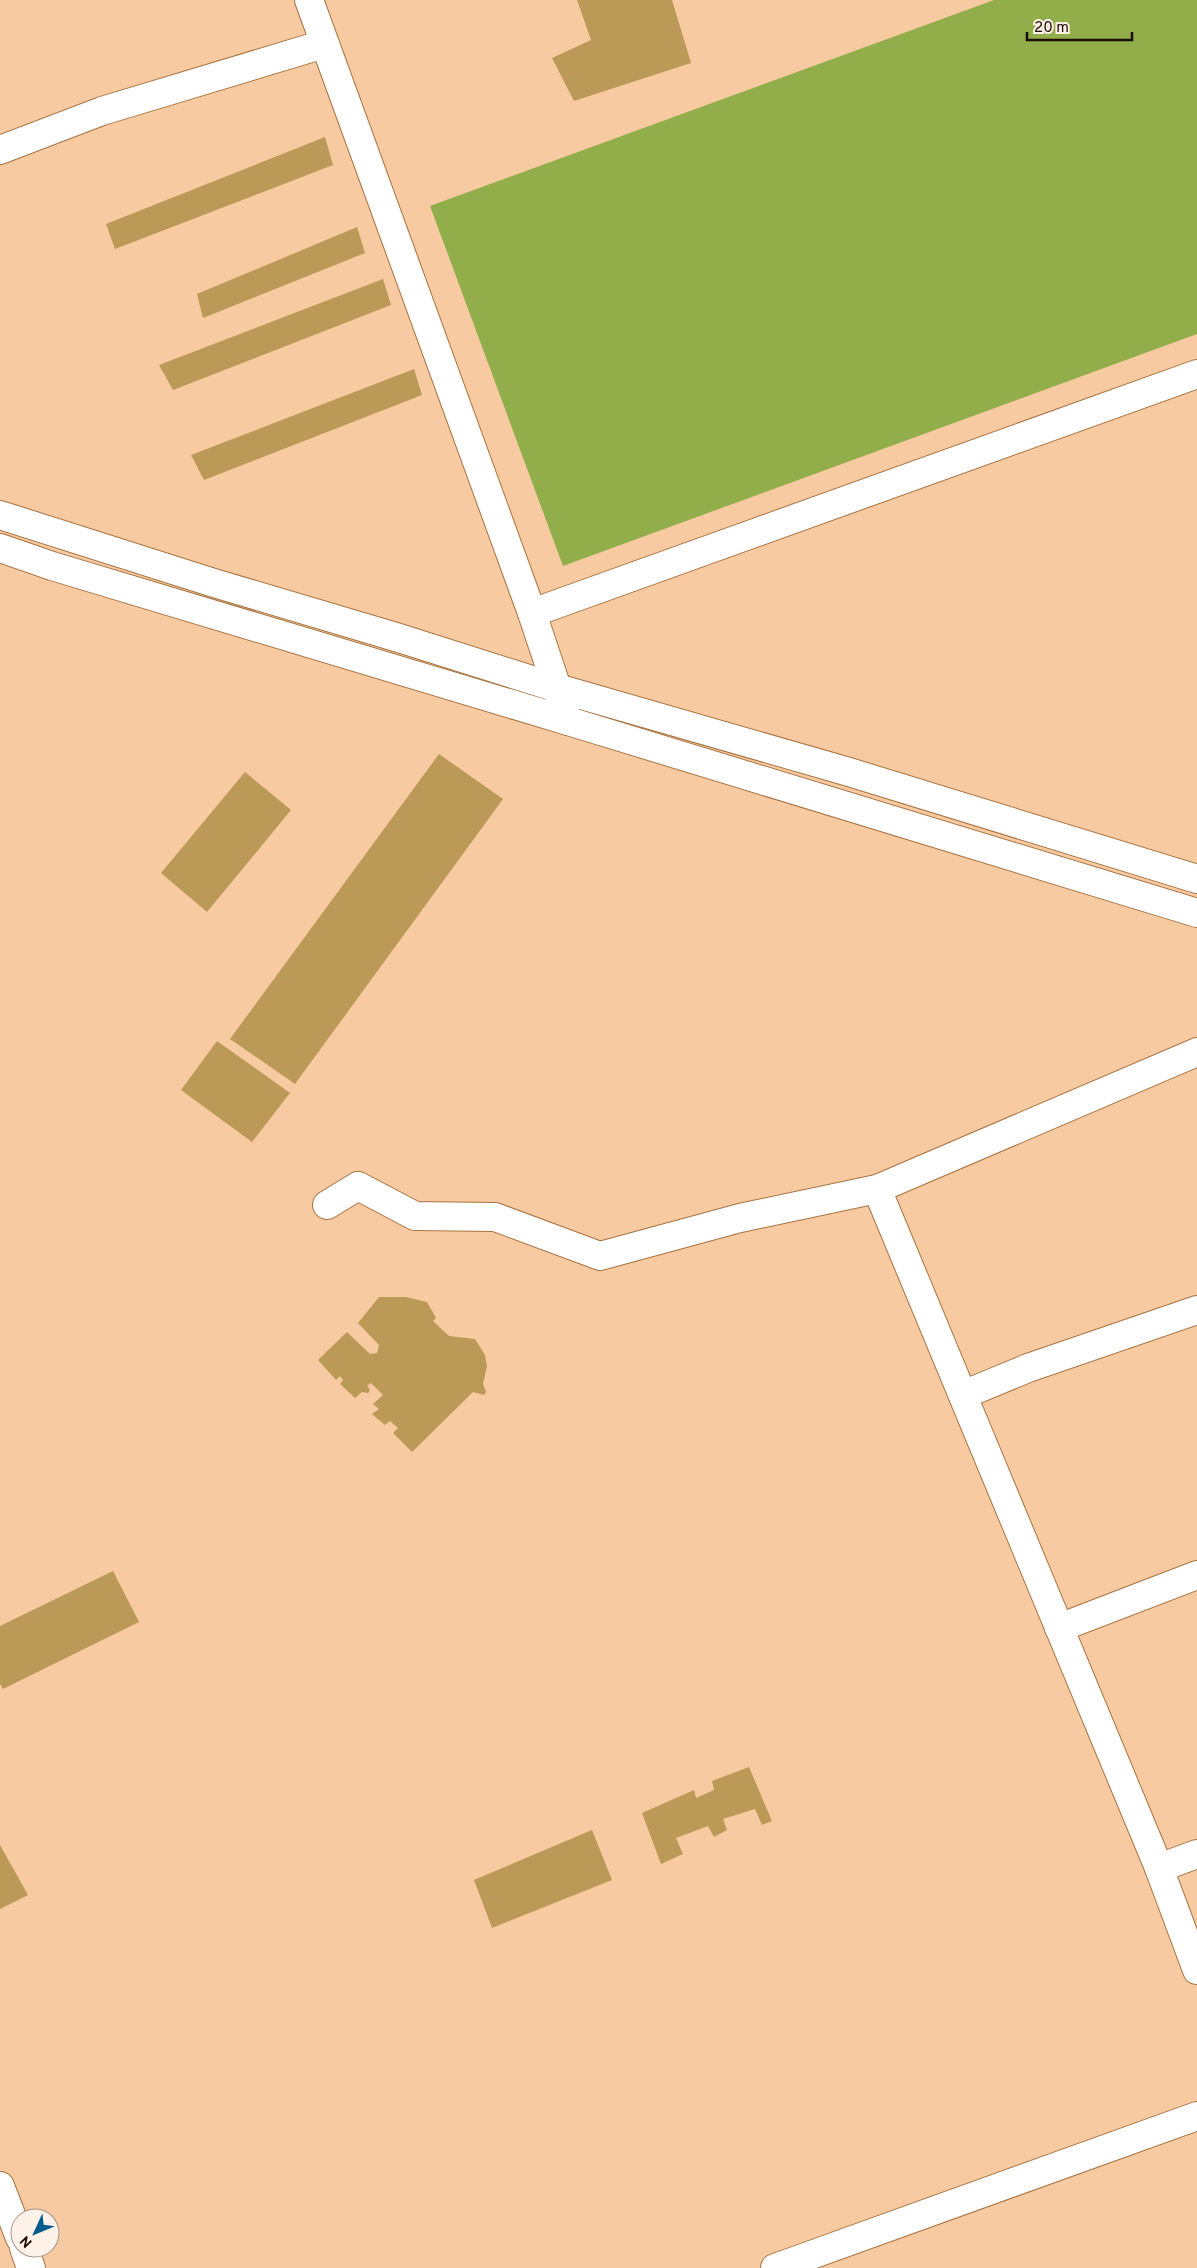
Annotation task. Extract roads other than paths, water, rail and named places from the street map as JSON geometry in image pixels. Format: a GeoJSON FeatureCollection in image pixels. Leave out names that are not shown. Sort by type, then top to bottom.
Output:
{"type":"FeatureCollection","features":[{"type":"Feature","properties":{"kind":"street"},"geometry":{"type":"LineString","coordinates":[[309,0],[532,613],[568,721]]}},
{"type":"Feature","properties":{"kind":"street"},"geometry":{"type":"LineString","coordinates":[[0,150],[102,111],[324,44]]}},
{"type":"Feature","properties":{"kind":"street"},"geometry":{"type":"LineString","coordinates":[[532,613],[1197,374]]}},
{"type":"Feature","properties":{"kind":"street"},"geometry":{"type":"LineString","coordinates":[[0,515],[557,688],[850,772],[1197,879]]}},
{"type":"Feature","properties":{"kind":"street"},"geometry":{"type":"LineString","coordinates":[[0,548],[52,566],[568,721],[1197,914]]}},
{"type":"Feature","properties":{"kind":"street"},"geometry":{"type":"LineString","coordinates":[[327,1205],[358,1186],[416,1216],[495,1217],[600,1256],[740,1218],[877,1189],[1197,1052]]}},
{"type":"Feature","properties":{"kind":"street"},"geometry":{"type":"LineString","coordinates":[[877,1189],[1159,1868],[1197,1970]]}},
{"type":"Feature","properties":{"kind":"street"},"geometry":{"type":"LineString","coordinates":[[963,1395],[1028,1368],[1197,1310]]}},
{"type":"Feature","properties":{"kind":"street"},"geometry":{"type":"LineString","coordinates":[[1059,1628],[1197,1575]]}},
{"type":"Feature","properties":{"kind":"street"},"geometry":{"type":"LineString","coordinates":[[1159,1868],[1197,1854]]}},
{"type":"Feature","properties":{"kind":"street"},"geometry":{"type":"LineString","coordinates":[[775,2268],[1197,2116]]}},
{"type":"Feature","properties":{"kind":"street"},"geometry":{"type":"LineString","coordinates":[[0,2186],[10,2212]]}}]}
